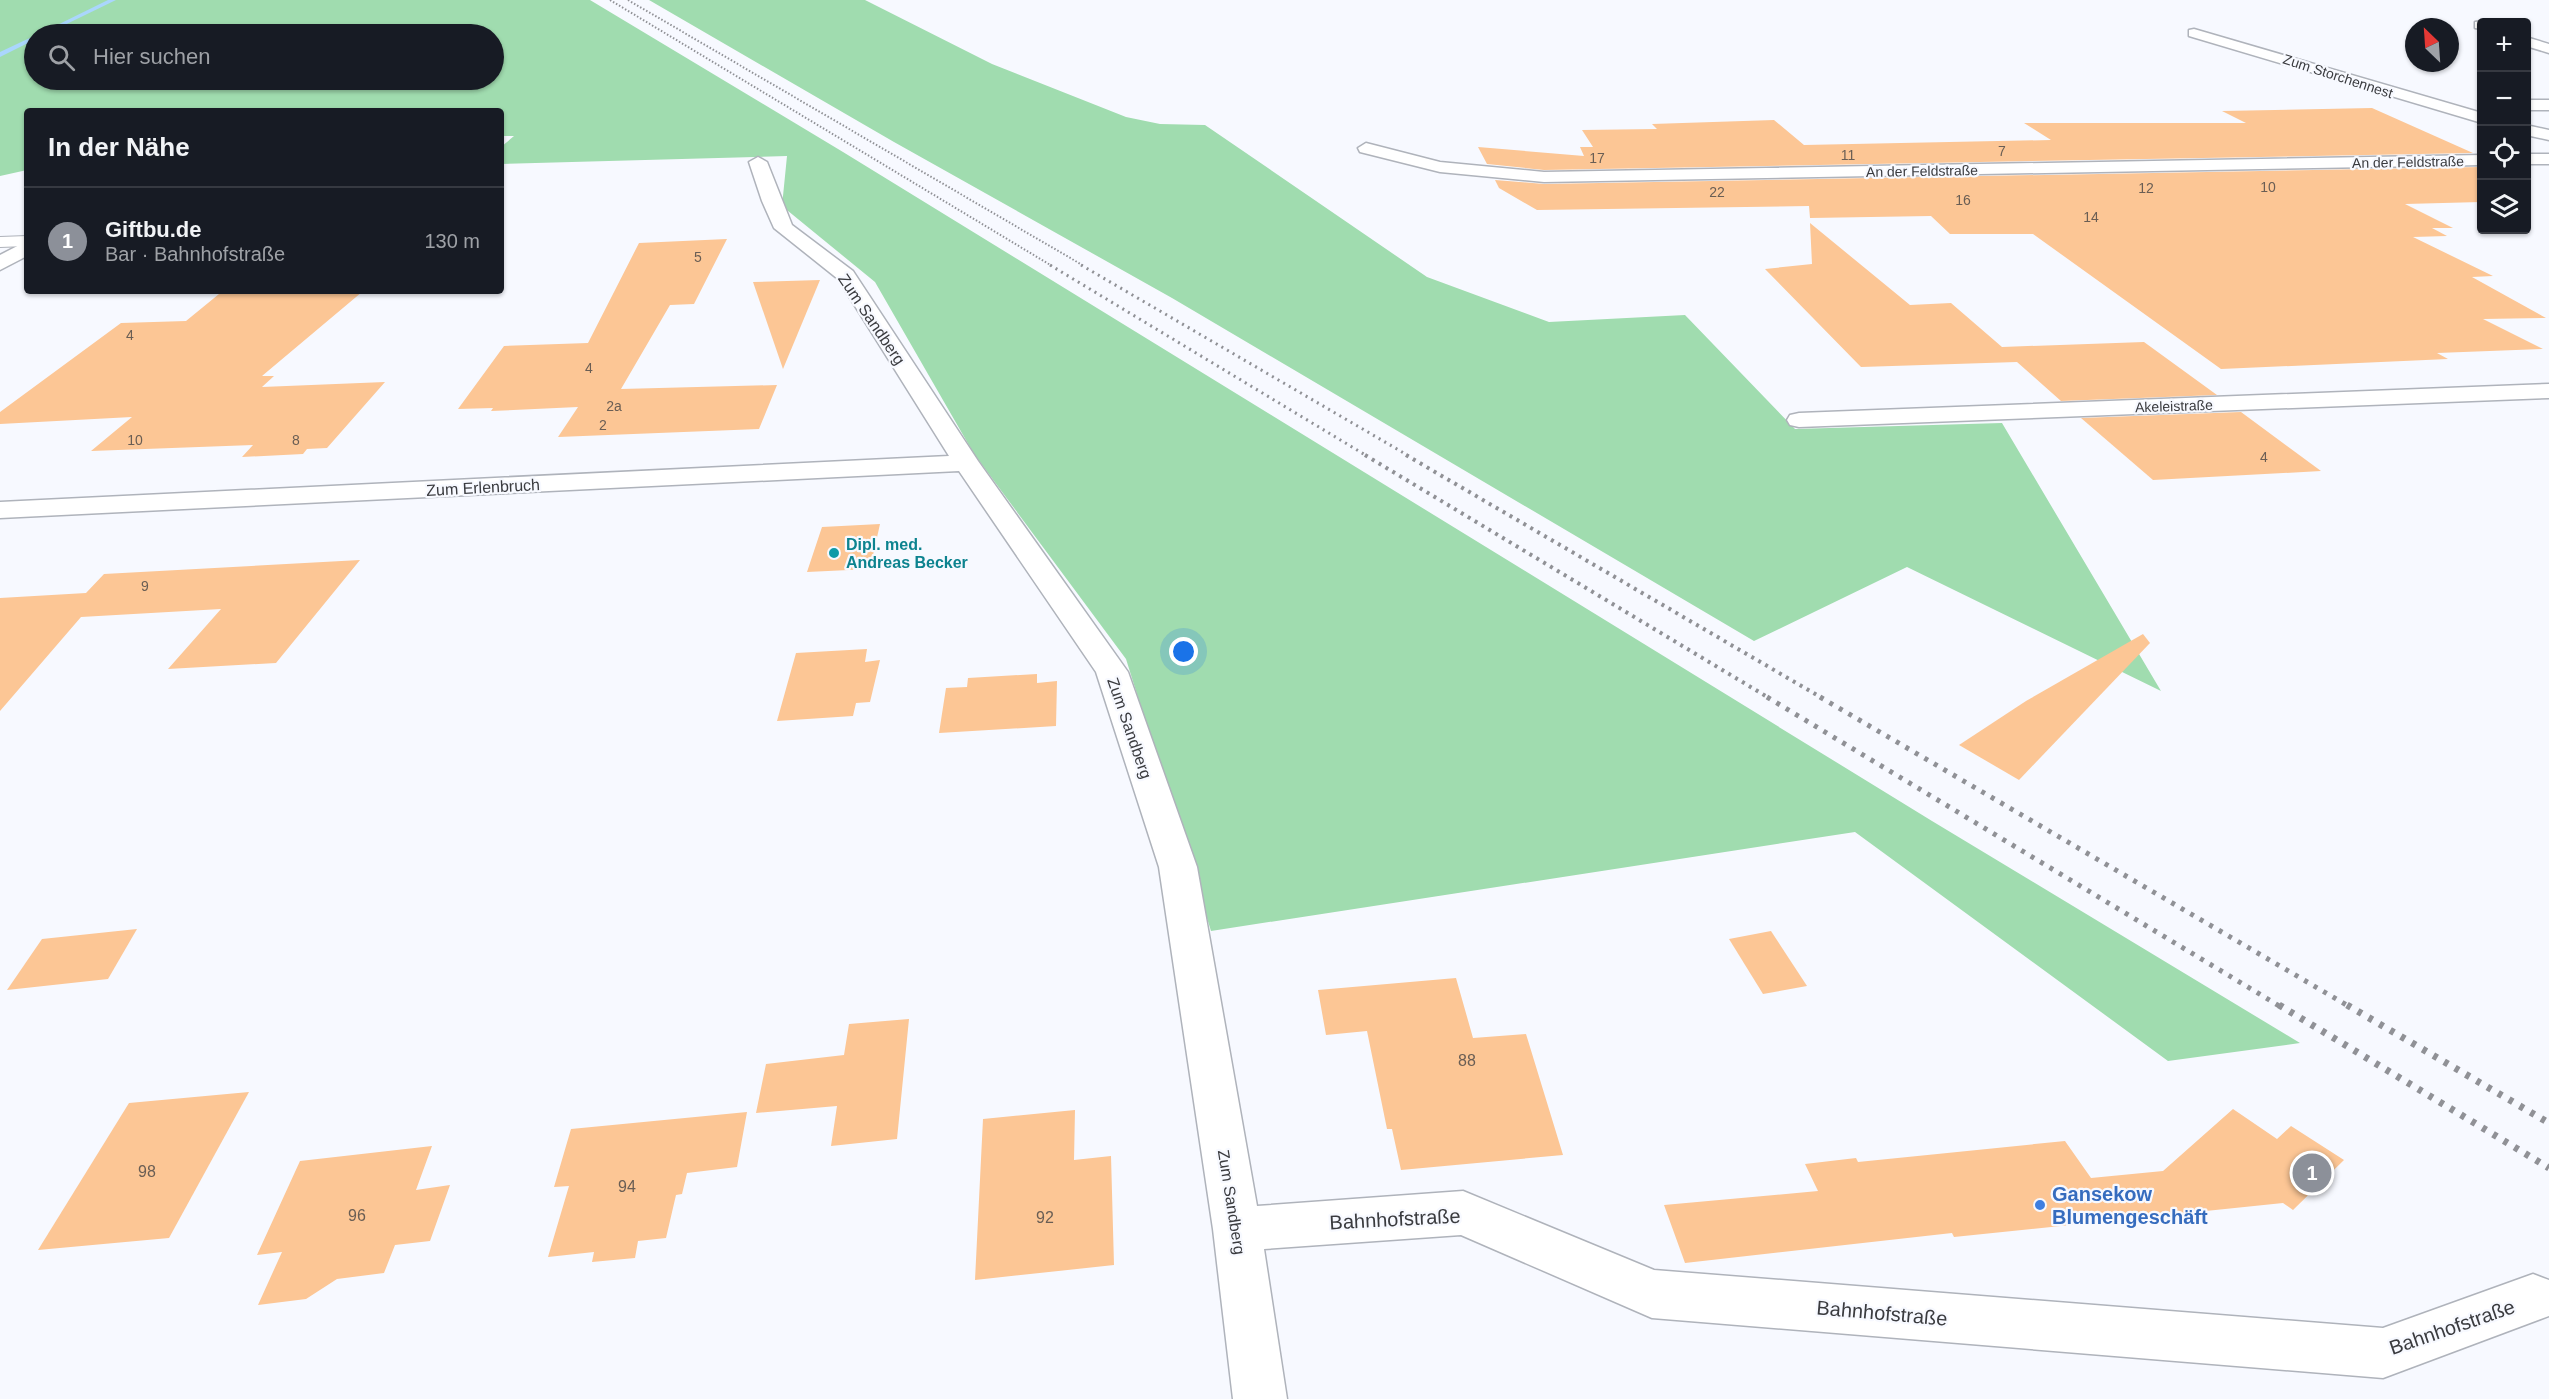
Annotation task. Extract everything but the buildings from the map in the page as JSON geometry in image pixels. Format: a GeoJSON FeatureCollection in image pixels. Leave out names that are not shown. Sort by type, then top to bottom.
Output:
{"type":"FeatureCollection","features":[{"type":"Feature","properties":{"kind":"street","name":"Zum Storchennest"},"geometry":{"type":"LineString","coordinates":[[2194,33],[2261,51],[2376,90],[2476,114]]}},
{"type":"Feature","properties":{"kind":"street"},"geometry":{"type":"LineString","coordinates":[[2531,43],[2549,49]]}},
{"type":"Feature","properties":{"kind":"street"},"geometry":{"type":"LineString","coordinates":[[2531,105],[2549,105]]}},
{"type":"Feature","properties":{"kind":"street"},"geometry":{"type":"LineString","coordinates":[[2531,131],[2549,135]]}},
{"type":"Feature","properties":{"kind":"street","name":"An der Feldstraße"},"geometry":{"type":"LineString","coordinates":[[1366,148],[1440,167],[1544,177],[2477,160]]}},
{"type":"Feature","properties":{"kind":"street"},"geometry":{"type":"LineString","coordinates":[[2531,159],[2549,159]]}},
{"type":"Feature","properties":{"kind":"street","name":"Zum Sandberg"},"geometry":{"type":"LineString","coordinates":[[758,162],[771,201],[784,228],[846,275],[966,463],[1112,672],[1178,867],[1238,1229],[1260,1399]]}},
{"type":"Feature","properties":{"kind":"street"},"geometry":{"type":"LineString","coordinates":[[0,264],[24,249]]}},
{"type":"Feature","properties":{"kind":"street","name":"Akeleistraße"},"geometry":{"type":"LineString","coordinates":[[1799,420],[2549,391]]}},
{"type":"Feature","properties":{"kind":"street","name":"Zum Erlenbruch"},"geometry":{"type":"LineString","coordinates":[[0,510],[966,463]]}},
{"type":"Feature","properties":{"kind":"street","name":"Bahnhofstraße"},"geometry":{"type":"LineString","coordinates":[[1238,1229],[1463,1213],[1652,1294],[2383,1353],[2533,1298]]}},
{"type":"Feature","properties":{"kind":"lane"},"geometry":{"type":"LineString","coordinates":[[0,242],[24,240]]}},
{"type":"Feature","properties":{"kind":"green space"},"geometry":{"type":"Polygon","coordinates":[[[0,0],[590,0],[843,152],[1932,821],[2300,1043],[2168,1061],[1855,832],[1211,931],[1126,659],[974,454],[875,282],[782,206],[787,156],[504,164],[504,144],[514,136],[504,136],[504,108],[24,108],[24,171],[0,176],[0,0]]]}},
{"type":"Feature","properties":{"kind":"green space"},"geometry":{"type":"Polygon","coordinates":[[[649,0],[865,0],[992,64],[1126,117],[1160,124],[1205,125],[1427,277],[1549,322],[1685,315],[1795,429],[2002,423],[2161,691],[1907,567],[1754,641],[1172,298],[894,142],[649,0]]]}},
{"type":"Feature","properties":{"kind":"waterway"},"geometry":{"type":"LineString","coordinates":[[63,24],[113,0]]}},
{"type":"Feature","properties":{"kind":"waterway"},"geometry":{"type":"LineString","coordinates":[[0,55],[24,43]]}},
{"type":"Feature","properties":{"kind":"railway"},"geometry":{"type":"LineString","coordinates":[[610,0],[1052,266]]}},
{"type":"Feature","properties":{"kind":"railway"},"geometry":{"type":"LineString","coordinates":[[628,0],[1084,266]]}},
{"type":"Feature","properties":{"kind":"railway"},"geometry":{"type":"LineString","coordinates":[[1050,265],[1367,456]]}},
{"type":"Feature","properties":{"kind":"railway"},"geometry":{"type":"LineString","coordinates":[[1081,265],[1409,456]]}},
{"type":"Feature","properties":{"kind":"railway"},"geometry":{"type":"LineString","coordinates":[[1365,455],[1769,698]]}},
{"type":"Feature","properties":{"kind":"railway"},"geometry":{"type":"LineString","coordinates":[[1406,455],[1822,698]]}},
{"type":"Feature","properties":{"kind":"railway"},"geometry":{"type":"LineString","coordinates":[[1767,697],[2281,1007]]}},
{"type":"Feature","properties":{"kind":"railway"},"geometry":{"type":"LineString","coordinates":[[1820,697],[2350,1007]]}},
{"type":"Feature","properties":{"kind":"railway"},"geometry":{"type":"LineString","coordinates":[[2279,1005],[2549,1168]]}},
{"type":"Feature","properties":{"kind":"railway"},"geometry":{"type":"LineString","coordinates":[[2347,1005],[2549,1123]]}},
{"type":"Feature","properties":{"kind":"place","name":"Dipl. med. Andreas Becker"},"geometry":{"type":"Point","coordinates":[834,553]}},
{"type":"Feature","properties":{"kind":"place","name":"Giftbu.de"},"geometry":{"type":"Point","coordinates":[2312,1173]}},
{"type":"Feature","properties":{"kind":"place","name":"Gansekow Blumengeschäft"},"geometry":{"type":"Point","coordinates":[2040,1205]}}]}
